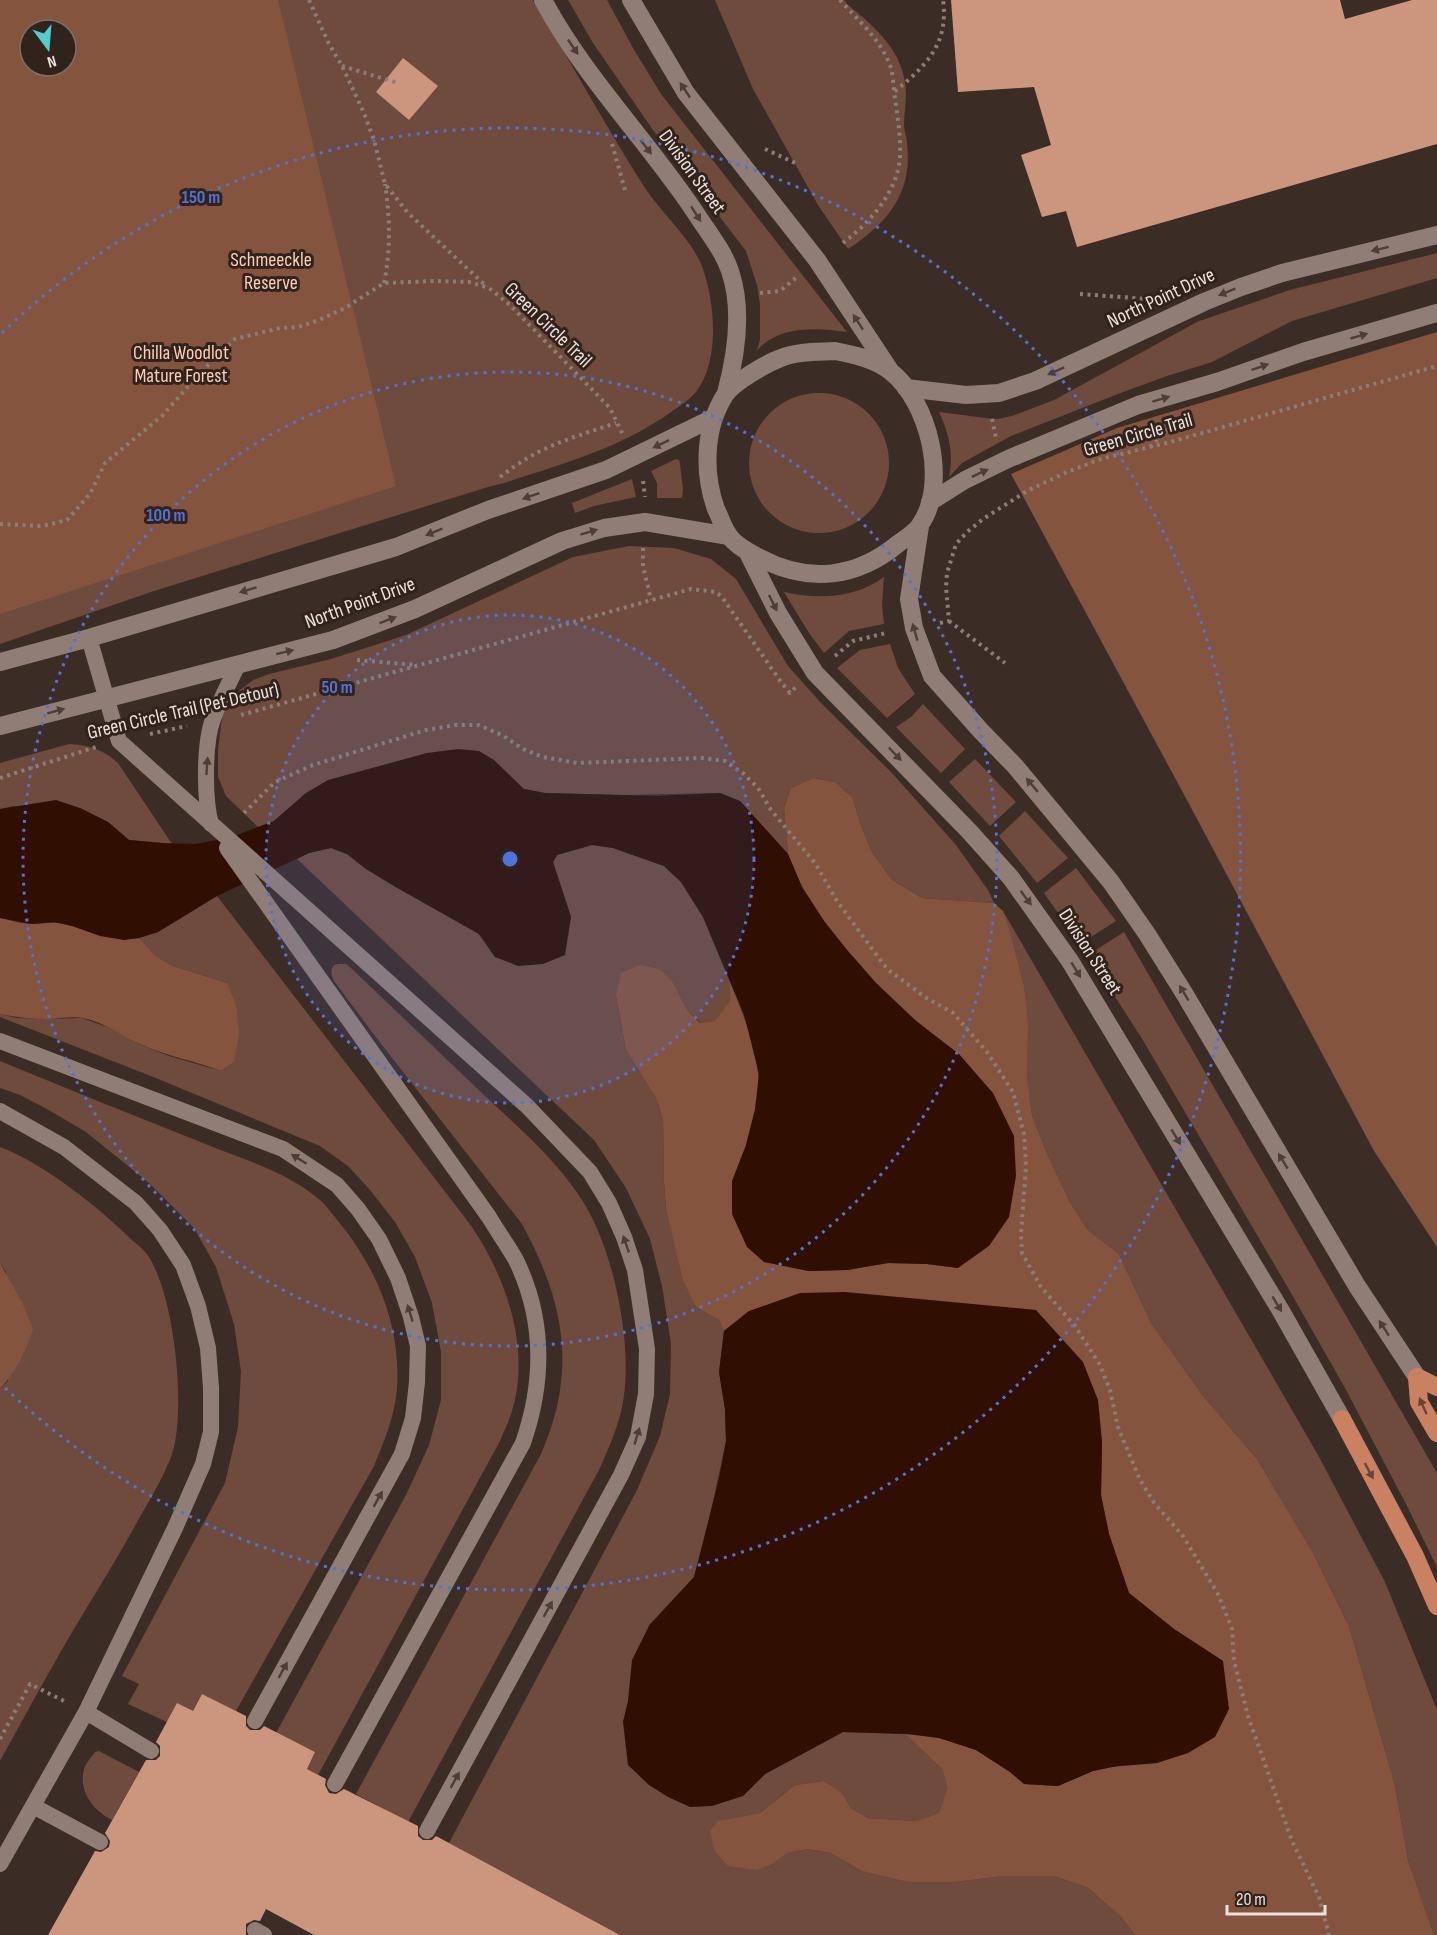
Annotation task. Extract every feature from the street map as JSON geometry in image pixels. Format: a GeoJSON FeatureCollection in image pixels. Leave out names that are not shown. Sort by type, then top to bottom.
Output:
{"type":"FeatureCollection","features":[{"type":"Feature","properties":{"kind":"highway"},"geometry":{"type":"LineString","coordinates":[[1416,1377],[1437,1387]]}},
{"type":"Feature","properties":{"kind":"highway"},"geometry":{"type":"LineString","coordinates":[[1416,1377],[1419,1402],[1437,1433]]}},
{"type":"Feature","properties":{"kind":"highway"},"geometry":{"type":"LineString","coordinates":[[1342,1419],[1415,1556],[1437,1606]]}},
{"type":"Feature","properties":{"kind":"main road","name":"Division Street"},"geometry":{"type":"LineString","coordinates":[[543,0],[605,93],[687,200],[730,270],[736,296],[735,356],[726,393]]}},
{"type":"Feature","properties":{"kind":"main road"},"geometry":{"type":"LineString","coordinates":[[631,0],[687,93],[817,260],[890,371],[906,388],[926,426],[932,453],[934,482],[930,502],[920,526],[909,599],[914,628],[932,676],[1015,766],[1111,882],[1147,934],[1357,1286],[1416,1377]]}},
{"type":"Feature","properties":{"kind":"main road","name":"North Point Drive"},"geometry":{"type":"LineString","coordinates":[[906,388],[966,395],[999,393],[1035,381],[1241,287],[1282,273],[1437,235]]}},
{"type":"Feature","properties":{"kind":"main road"},"geometry":{"type":"LineString","coordinates":[[930,502],[965,480],[1008,459],[1138,405],[1217,382],[1303,352],[1437,313]]}},
{"type":"Feature","properties":{"kind":"main road"},"geometry":{"type":"LineString","coordinates":[[890,371],[863,356],[836,351],[809,352],[783,357],[759,368],[726,393],[713,418],[707,468],[710,492],[729,536],[747,551],[779,568],[806,573],[832,574],[859,568],[885,555],[920,526]]}},
{"type":"Feature","properties":{"kind":"main road","name":"North Point Drive"},"geometry":{"type":"LineString","coordinates":[[0,662],[396,547],[488,510],[606,470],[713,418]]}},
{"type":"Feature","properties":{"kind":"main road","name":"North Point Drive"},"geometry":{"type":"LineString","coordinates":[[0,726],[333,640],[415,609],[562,541],[604,528],[645,522],[729,536]]}},
{"type":"Feature","properties":{"kind":"main road","name":"Division Street"},"geometry":{"type":"LineString","coordinates":[[747,551],[778,613],[815,673],[969,831],[1011,878],[1044,921],[1269,1291],[1342,1419]]}},
{"type":"Feature","properties":{"kind":"lane"},"geometry":{"type":"LineString","coordinates":[[89,638],[119,741],[527,1106],[590,1172],[609,1203],[635,1270],[642,1307],[646,1349],[646,1395],[638,1437],[621,1475],[427,1831]]}},
{"type":"Feature","properties":{"kind":"lane"},"geometry":{"type":"LineString","coordinates":[[238,664],[212,721],[206,783],[210,824],[489,1217],[516,1261],[532,1304],[538,1340],[538,1375],[533,1413],[523,1443],[335,1784]]}},
{"type":"Feature","properties":{"kind":"lane"},"geometry":{"type":"LineString","coordinates":[[0,1041],[283,1149],[337,1185],[358,1209],[379,1239],[398,1278],[418,1346],[413,1418],[402,1454],[255,1721]]}},
{"type":"Feature","properties":{"kind":"lane"},"geometry":{"type":"LineString","coordinates":[[0,1112],[64,1147],[136,1203],[160,1230],[183,1265],[198,1306],[208,1348],[212,1388],[211,1432],[203,1464],[175,1528],[86,1712],[0,1864]]}},
{"type":"Feature","properties":{"kind":"lane"},"geometry":{"type":"LineString","coordinates":[[86,1712],[151,1751]]}},
{"type":"Feature","properties":{"kind":"lane"},"geometry":{"type":"LineString","coordinates":[[33,1806],[100,1842]]}},
{"type":"Feature","properties":{"kind":"path"},"geometry":{"type":"LineString","coordinates":[[0,524],[43,526],[67,520],[90,494],[105,463],[163,415],[200,373],[235,339],[280,327],[299,327],[319,320],[345,308],[384,283],[390,253],[390,234],[385,184],[374,140],[364,113],[309,0]]}},
{"type":"Feature","properties":{"kind":"path"},"geometry":{"type":"LineString","coordinates":[[840,0],[868,29],[890,64],[900,157],[889,194],[866,222],[843,243]]}},
{"type":"Feature","properties":{"kind":"path"},"geometry":{"type":"LineString","coordinates":[[894,92],[913,76],[936,47],[944,32],[943,0]]}},
{"type":"Feature","properties":{"kind":"path"},"geometry":{"type":"LineString","coordinates":[[342,66],[398,84]]}},
{"type":"Feature","properties":{"kind":"path"},"geometry":{"type":"LineString","coordinates":[[762,148],[795,164]]}},
{"type":"Feature","properties":{"kind":"path"},"geometry":{"type":"LineString","coordinates":[[385,184],[408,213],[489,288]]}},
{"type":"Feature","properties":{"kind":"path"},"geometry":{"type":"LineString","coordinates":[[759,293],[780,291],[801,274]]}},
{"type":"Feature","properties":{"kind":"path","name":"Green Circle Trail"},"geometry":{"type":"LineString","coordinates":[[384,283],[469,282],[489,288],[510,305],[610,408],[625,439]]}},
{"type":"Feature","properties":{"kind":"path"},"geometry":{"type":"LineString","coordinates":[[1080,294],[1149,299]]}},
{"type":"Feature","properties":{"kind":"path","name":"Green Circle Trail"},"geometry":{"type":"LineString","coordinates":[[949,621],[947,573],[956,544],[983,519],[1028,491],[1101,459],[1437,366]]}},
{"type":"Feature","properties":{"kind":"path"},"geometry":{"type":"LineString","coordinates":[[992,419],[993,434],[999,444]]}},
{"type":"Feature","properties":{"kind":"path"},"geometry":{"type":"LineString","coordinates":[[1150,447],[1175,421]]}},
{"type":"Feature","properties":{"kind":"path"},"geometry":{"type":"LineString","coordinates":[[494,482],[530,455],[546,447],[575,435],[616,423]]}},
{"type":"Feature","properties":{"kind":"path"},"geometry":{"type":"LineString","coordinates":[[640,474],[644,484],[645,498]]}},
{"type":"Feature","properties":{"kind":"path"},"geometry":{"type":"LineString","coordinates":[[1023,484],[1028,491]]}},
{"type":"Feature","properties":{"kind":"path"},"geometry":{"type":"LineString","coordinates":[[644,546],[643,566],[651,600],[692,589],[716,592],[728,605],[790,693],[801,683]]}},
{"type":"Feature","properties":{"kind":"path","name":"Green Circle Trail (Pet Detour)"},"geometry":{"type":"LineString","coordinates":[[0,778],[84,750],[226,719],[651,600]]}},
{"type":"Feature","properties":{"kind":"path"},"geometry":{"type":"LineString","coordinates":[[933,625],[949,621],[1005,663]]}},
{"type":"Feature","properties":{"kind":"path"},"geometry":{"type":"LineString","coordinates":[[833,659],[853,642],[886,633]]}},
{"type":"Feature","properties":{"kind":"path"},"geometry":{"type":"LineString","coordinates":[[354,660],[416,665]]}},
{"type":"Feature","properties":{"kind":"path"},"geometry":{"type":"LineString","coordinates":[[243,813],[275,782],[314,765],[426,730],[454,725],[479,724],[523,749],[543,757],[577,763],[702,758],[725,761],[744,774],[758,788],[771,810],[815,862],[837,901],[887,969],[925,997],[953,1013],[987,1052],[1012,1092],[1024,1134],[1026,1155],[1022,1253],[1041,1287],[1075,1326],[1100,1365],[1110,1390],[1118,1427],[1140,1480],[1155,1504],[1183,1536],[1218,1594],[1232,1629],[1234,1660],[1248,1716],[1292,1841],[1319,1897],[1329,1935]]}},
{"type":"Feature","properties":{"kind":"path"},"geometry":{"type":"LineString","coordinates":[[0,1739],[30,1684],[86,1712]]}},
{"type":"Feature","properties":{"kind":"green space","name":"Schmeeckle Reserve"},"geometry":{"type":"Polygon","coordinates":[[[0,0],[533,0],[645,188],[685,237],[703,269],[710,299],[713,332],[709,365],[696,392],[652,425],[632,436],[569,462],[154,591],[0,644],[0,0]]]}},
{"type":"Feature","properties":{"kind":"green space","name":"Chilla Woodlot Mature Forest"},"geometry":{"type":"Polygon","coordinates":[[[0,0],[278,0],[396,486],[0,614],[0,0]]]}},
{"type":"Feature","properties":{"kind":"green space"},"geometry":{"type":"Polygon","coordinates":[[[568,0],[607,0],[661,94],[847,332],[811,329],[788,332],[766,342],[757,350],[760,340],[760,304],[757,285],[746,251],[653,130],[593,43],[568,0]]]}},
{"type":"Feature","properties":{"kind":"green space"},"geometry":{"type":"Polygon","coordinates":[[[715,0],[844,0],[878,32],[895,53],[904,78],[906,93],[904,125],[908,161],[906,177],[901,192],[885,217],[875,229],[848,249],[818,205],[753,89],[715,0]]]}},
{"type":"Feature","properties":{"kind":"green space"},"geometry":{"type":"Polygon","coordinates":[[[1437,253],[1437,278],[1292,321],[1212,362],[1118,394],[1011,436],[962,463],[949,477],[950,444],[939,412],[998,419],[1012,416],[1054,400],[1199,321],[1290,290],[1437,253]]]}},
{"type":"Feature","properties":{"kind":"green space"},"geometry":{"type":"Polygon","coordinates":[[[1437,332],[1437,1247],[1374,1151],[1011,474],[1117,428],[1437,332]]]}},
{"type":"Feature","properties":{"kind":"green space"},"geometry":{"type":"Polygon","coordinates":[[[819,393],[846,398],[869,413],[884,436],[889,463],[884,490],[869,513],[846,528],[819,533],[792,528],[769,513],[754,490],[749,463],[754,436],[769,413],[792,398],[819,393]]]}},
{"type":"Feature","properties":{"kind":"green space"},"geometry":{"type":"Polygon","coordinates":[[[676,459],[680,464],[682,498],[657,498],[657,483],[651,471],[676,459]]]}},
{"type":"Feature","properties":{"kind":"green space"},"geometry":{"type":"Polygon","coordinates":[[[632,479],[636,497],[594,506],[575,513],[572,503],[632,479]]]}},
{"type":"Feature","properties":{"kind":"green space"},"geometry":{"type":"Polygon","coordinates":[[[629,546],[674,548],[711,559],[736,579],[788,666],[822,704],[892,773],[956,845],[988,890],[994,903],[922,898],[892,880],[872,852],[853,798],[835,782],[815,778],[791,788],[784,806],[788,854],[740,801],[720,793],[625,795],[545,793],[524,789],[306,793],[274,821],[258,827],[226,796],[218,777],[218,750],[224,711],[240,690],[253,680],[331,659],[406,635],[573,557],[629,546]]]}},
{"type":"Feature","properties":{"kind":"green space"},"geometry":{"type":"Polygon","coordinates":[[[884,577],[882,605],[884,624],[849,631],[824,653],[784,592],[810,596],[836,595],[861,589],[884,577]]]}},
{"type":"Feature","properties":{"kind":"green space"},"geometry":{"type":"Polygon","coordinates":[[[890,644],[898,668],[915,694],[887,718],[837,668],[860,650],[890,644]]]}},
{"type":"Feature","properties":{"kind":"green space"},"geometry":{"type":"Polygon","coordinates":[[[923,704],[965,749],[941,773],[896,727],[911,717],[923,704]]]}},
{"type":"Feature","properties":{"kind":"green space"},"geometry":{"type":"Polygon","coordinates":[[[69,744],[96,749],[118,763],[172,844],[129,840],[108,822],[80,808],[13,806],[0,809],[0,763],[69,744]]]}},
{"type":"Feature","properties":{"kind":"green space"},"geometry":{"type":"Polygon","coordinates":[[[975,759],[1016,802],[990,826],[949,782],[975,759]]]}},
{"type":"Feature","properties":{"kind":"green space"},"geometry":{"type":"Polygon","coordinates":[[[814,778],[835,782],[853,798],[872,852],[892,880],[922,898],[994,903],[1003,911],[1024,987],[1028,1024],[1027,1078],[1032,1115],[1048,1156],[1070,1202],[1087,1229],[1119,1254],[1151,1323],[1204,1397],[1257,1459],[1312,1551],[1349,1626],[1395,1785],[1408,1860],[1434,1935],[1135,1935],[1121,1917],[1088,1888],[1054,1876],[1004,1876],[956,1882],[909,1882],[862,1871],[830,1853],[807,1849],[787,1853],[774,1863],[757,1870],[728,1866],[715,1851],[710,1831],[718,1821],[760,1813],[795,1785],[824,1781],[842,1793],[851,1808],[868,1818],[916,1821],[939,1813],[948,1789],[942,1769],[905,1734],[939,1738],[976,1750],[1024,1784],[1058,1786],[1093,1771],[1157,1763],[1223,1661],[1174,1629],[1129,1593],[1109,1534],[1101,1495],[1102,1441],[749,1311],[724,1331],[719,1320],[696,1307],[683,1280],[666,1209],[663,1120],[657,1100],[626,1050],[616,996],[621,973],[639,965],[660,969],[674,984],[687,1010],[700,1023],[715,1021],[730,1001],[729,980],[751,1038],[759,1082],[746,1145],[808,1271],[847,1270],[888,1263],[958,1268],[915,1020],[876,983],[824,921],[802,887],[788,854],[784,807],[791,788],[814,778]]]}},
{"type":"Feature","properties":{"kind":"green space"},"geometry":{"type":"Polygon","coordinates":[[[1025,811],[1068,858],[1037,883],[999,836],[1025,811]]]}},
{"type":"Feature","properties":{"kind":"green space"},"geometry":{"type":"Polygon","coordinates":[[[592,845],[613,848],[664,866],[681,882],[703,917],[729,980],[730,1001],[716,1021],[701,1023],[687,1010],[674,984],[616,996],[626,1050],[657,1100],[663,1120],[666,1209],[696,1307],[719,1320],[724,1331],[719,1372],[725,1409],[726,1441],[706,1534],[694,1577],[649,1625],[623,1722],[743,1796],[765,1774],[843,1732],[905,1734],[942,1769],[949,1791],[940,1813],[916,1821],[868,1818],[851,1808],[842,1793],[824,1781],[795,1785],[760,1813],[718,1822],[774,1863],[787,1853],[806,1849],[830,1853],[862,1871],[956,1882],[1004,1876],[1054,1876],[1088,1888],[1121,1917],[1135,1935],[620,1935],[449,1843],[637,1490],[660,1436],[670,1394],[671,1344],[662,1286],[650,1239],[626,1188],[594,1140],[297,859],[309,853],[331,848],[347,854],[394,886],[479,934],[495,957],[571,917],[553,862],[557,855],[592,845]]]}},
{"type":"Feature","properties":{"kind":"green space"},"geometry":{"type":"Polygon","coordinates":[[[1076,868],[1116,921],[1080,944],[1044,893],[1076,868]]]}},
{"type":"Feature","properties":{"kind":"green space"},"geometry":{"type":"Polygon","coordinates":[[[217,896],[476,1233],[492,1262],[509,1303],[518,1347],[517,1390],[511,1415],[500,1441],[318,1775],[307,1769],[315,1752],[276,1733],[406,1495],[429,1445],[441,1400],[441,1352],[432,1303],[415,1257],[395,1222],[370,1190],[348,1166],[320,1146],[0,1017],[0,1014],[17,1018],[82,1018],[110,1028],[139,1044],[169,1056],[221,1071],[234,1062],[227,983],[173,966],[156,956],[139,938],[158,932],[217,896]]]}},
{"type":"Feature","properties":{"kind":"green space"},"geometry":{"type":"Polygon","coordinates":[[[1003,911],[1318,1455],[1385,1582],[1437,1710],[1437,1935],[1434,1935],[1408,1860],[1395,1785],[1349,1626],[1312,1551],[1257,1459],[1204,1397],[1151,1323],[1119,1254],[1087,1229],[1070,1202],[1048,1156],[1032,1115],[1003,911]]]}},
{"type":"Feature","properties":{"kind":"green space"},"geometry":{"type":"Polygon","coordinates":[[[0,918],[28,924],[67,925],[117,938],[139,938],[156,956],[173,966],[227,983],[236,1005],[239,1033],[234,1062],[221,1071],[152,1049],[99,1023],[83,1018],[34,1019],[0,1014],[0,918]]]}},
{"type":"Feature","properties":{"kind":"green space"},"geometry":{"type":"Polygon","coordinates":[[[1124,932],[1437,1473],[1437,1567],[1345,1388],[1287,1286],[1141,1037],[1088,955],[1124,932]]]}},
{"type":"Feature","properties":{"kind":"green space"},"geometry":{"type":"Polygon","coordinates":[[[346,964],[352,969],[534,1142],[568,1180],[590,1214],[610,1263],[617,1291],[625,1346],[626,1372],[623,1405],[615,1433],[600,1468],[408,1822],[356,1794],[541,1454],[553,1423],[560,1393],[561,1336],[548,1281],[522,1224],[334,981],[332,969],[334,965],[346,964]]]}},
{"type":"Feature","properties":{"kind":"green space"},"geometry":{"type":"Polygon","coordinates":[[[0,1061],[262,1166],[293,1181],[320,1200],[352,1239],[375,1278],[384,1299],[395,1342],[397,1365],[396,1398],[385,1438],[374,1466],[236,1711],[202,1694],[193,1711],[167,1722],[128,1704],[139,1684],[122,1676],[225,1483],[238,1427],[241,1371],[234,1324],[216,1267],[194,1228],[149,1183],[86,1132],[20,1095],[0,1088],[0,1061]]]}},
{"type":"Feature","properties":{"kind":"green space"},"geometry":{"type":"Polygon","coordinates":[[[0,1147],[17,1154],[70,1188],[104,1215],[149,1257],[158,1275],[171,1323],[178,1377],[178,1404],[174,1447],[161,1479],[0,1761],[0,1389],[8,1381],[6,1272],[0,1263],[0,1147]]]}},
{"type":"Feature","properties":{"kind":"green space"},"geometry":{"type":"Polygon","coordinates":[[[0,1263],[23,1304],[33,1330],[20,1361],[0,1389],[0,1263]]]}},
{"type":"Feature","properties":{"kind":"green space"},"geometry":{"type":"Polygon","coordinates":[[[99,1751],[139,1772],[112,1820],[89,1800],[83,1785],[85,1767],[95,1752],[99,1751]]]}},
{"type":"Feature","properties":{"kind":"shaded area"},"geometry":{"type":"Polygon","coordinates":[[[458,749],[479,751],[494,760],[524,789],[545,793],[657,796],[720,793],[740,801],[788,854],[802,887],[824,921],[847,950],[876,983],[915,1020],[959,1054],[993,1093],[1014,1136],[1016,1176],[1009,1217],[989,1246],[958,1268],[888,1263],[847,1270],[808,1271],[764,1262],[747,1247],[732,1214],[732,1181],[746,1145],[755,1109],[759,1074],[744,1014],[703,917],[681,882],[664,866],[613,848],[592,845],[557,855],[553,862],[571,917],[565,955],[543,964],[518,966],[495,957],[479,934],[394,886],[347,854],[331,848],[309,853],[217,896],[158,932],[139,938],[124,940],[100,936],[55,922],[32,924],[0,918],[0,809],[56,800],[80,808],[108,822],[129,840],[195,844],[229,838],[274,821],[306,793],[328,780],[427,753],[458,749]]]}},
{"type":"Feature","properties":{"kind":"shaded area"},"geometry":{"type":"Polygon","coordinates":[[[845,1292],[1036,1310],[1083,1362],[1098,1400],[1102,1441],[1101,1495],[1109,1534],[1129,1593],[1174,1629],[1223,1661],[1229,1709],[1215,1737],[1188,1753],[1157,1763],[1117,1766],[1093,1771],[1058,1786],[1024,1784],[976,1750],[939,1738],[910,1734],[843,1732],[765,1774],[743,1796],[712,1806],[690,1807],[668,1797],[649,1785],[628,1765],[623,1722],[628,1701],[632,1660],[649,1626],[694,1577],[719,1479],[726,1441],[725,1409],[719,1372],[724,1331],[749,1311],[800,1293],[845,1292]]]}},
{"type":"Feature","properties":{"kind":"building"},"geometry":{"type":"Polygon","coordinates":[[[951,0],[1340,0],[1345,19],[1412,0],[1437,0],[1437,144],[1077,247],[1066,211],[1042,217],[1021,155],[1051,145],[1034,87],[958,92],[951,0]]]}},
{"type":"Feature","properties":{"kind":"building"},"geometry":{"type":"Polygon","coordinates":[[[403,58],[438,86],[409,120],[376,92],[403,58]]]}},
{"type":"Feature","properties":{"kind":"building"},"geometry":{"type":"Polygon","coordinates":[[[202,1694],[246,1716],[246,1726],[250,1730],[260,1730],[264,1726],[315,1752],[307,1769],[326,1779],[325,1785],[329,1793],[336,1794],[344,1789],[418,1826],[418,1836],[423,1840],[432,1840],[436,1836],[620,1935],[314,1935],[266,1909],[260,1921],[254,1920],[246,1924],[246,1935],[48,1935],[95,1851],[101,1852],[109,1847],[110,1841],[105,1833],[146,1760],[156,1760],[160,1756],[160,1746],[156,1742],[177,1703],[193,1711],[202,1694]]]}}]}
